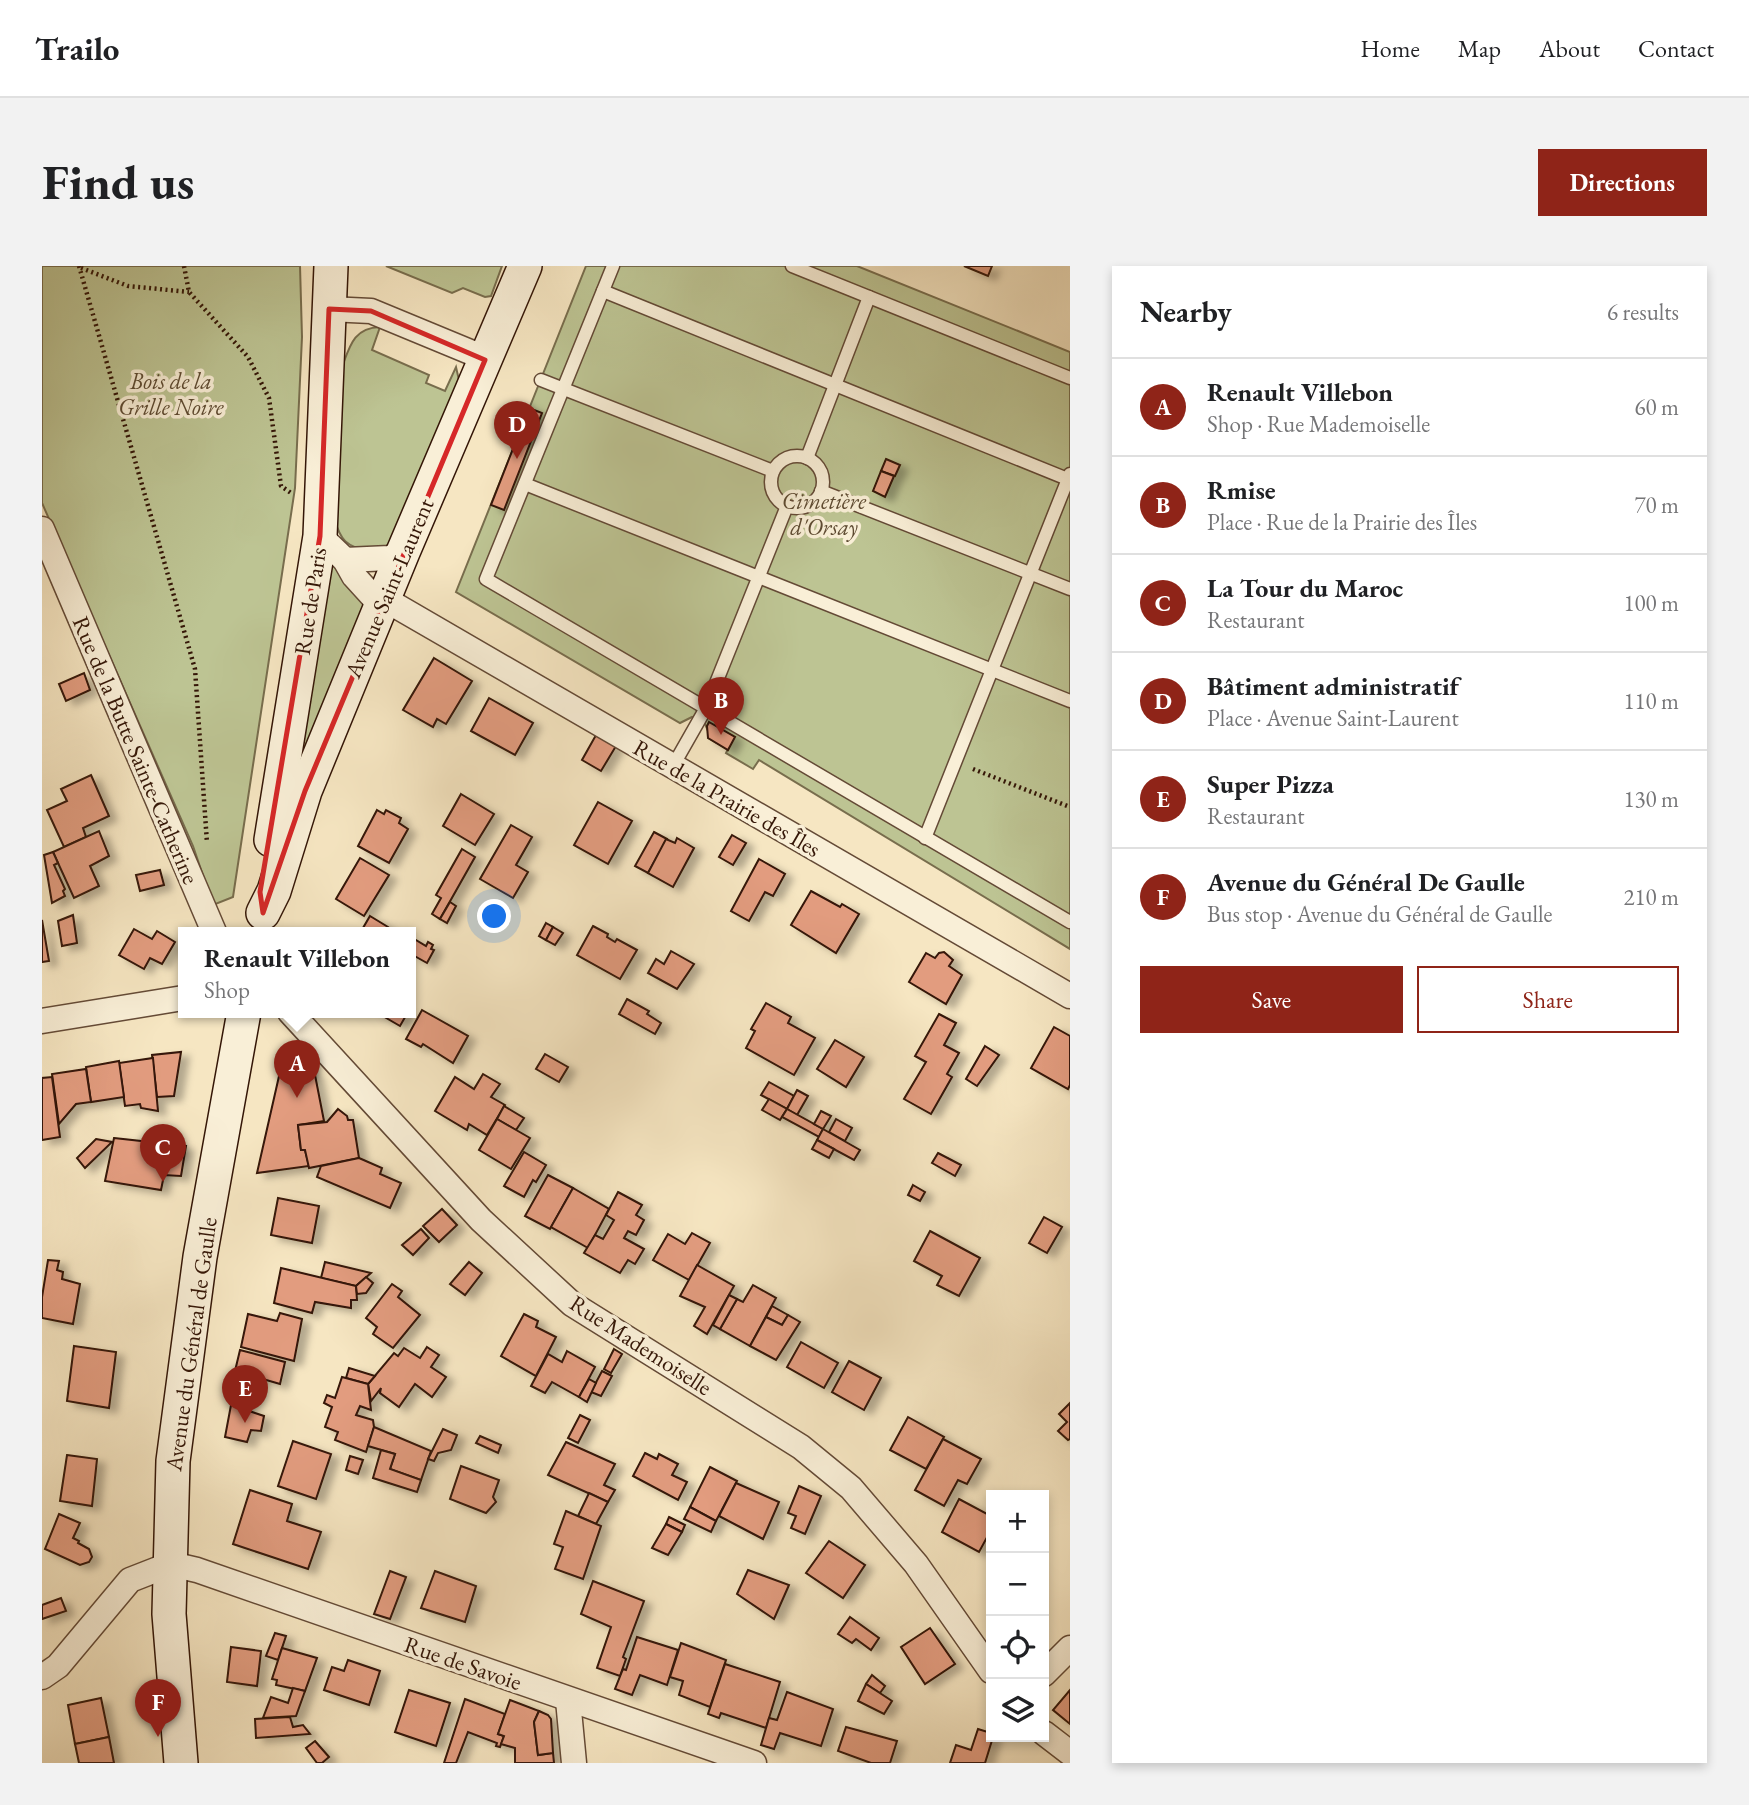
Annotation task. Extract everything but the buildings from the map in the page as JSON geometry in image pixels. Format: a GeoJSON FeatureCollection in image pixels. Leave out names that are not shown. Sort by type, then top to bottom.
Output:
{"type":"FeatureCollection","features":[{"type":"Feature","properties":{"kind":"main road","name":"Rue de Paris"},"geometry":{"type":"LineString","coordinates":[[261,922],[260,892],[284,767],[320,536],[331,266]]}},
{"type":"Feature","properties":{"kind":"main road","name":"Avenue Saint-Laurent"},"geometry":{"type":"LineString","coordinates":[[261,922],[274,891],[305,791],[525,266]]}},
{"type":"Feature","properties":{"kind":"main road","name":"Avenue du Général de Gaulle"},"geometry":{"type":"LineString","coordinates":[[181,1763],[169,1614],[173,1461],[201,1257],[243,1018]]}},
{"type":"Feature","properties":{"kind":"street"},"geometry":{"type":"LineString","coordinates":[[329,309],[371,311],[485,360]]}},
{"type":"Feature","properties":{"kind":"street","name":"Rue de la Butte Sainte-Catherine"},"geometry":{"type":"LineString","coordinates":[[42,529],[212,927]]}},
{"type":"Feature","properties":{"kind":"street","name":"Rue de la Prairie des Îles"},"geometry":{"type":"LineString","coordinates":[[320,536],[345,560],[354,576],[374,598],[393,604],[1070,996]]}},
{"type":"Feature","properties":{"kind":"street"},"geometry":{"type":"LineString","coordinates":[[345,560],[390,558],[403,552]]}},
{"type":"Feature","properties":{"kind":"street"},"geometry":{"type":"LineString","coordinates":[[42,1021],[178,999]]}},
{"type":"Feature","properties":{"kind":"street","name":"Rue Mademoiselle"},"geometry":{"type":"LineString","coordinates":[[296,1018],[481,1220],[572,1304],[801,1447],[851,1488],[916,1564],[986,1664]]}},
{"type":"Feature","properties":{"kind":"street"},"geometry":{"type":"LineString","coordinates":[[42,1677],[58,1666],[130,1580],[171,1564]]}},
{"type":"Feature","properties":{"kind":"street","name":"Rue de Savoie"},"geometry":{"type":"LineString","coordinates":[[171,1564],[197,1570],[754,1763]]}},
{"type":"Feature","properties":{"kind":"street"},"geometry":{"type":"LineString","coordinates":[[1049,1669],[1070,1648]]}},
{"type":"Feature","properties":{"kind":"street"},"geometry":{"type":"LineString","coordinates":[[568,1700],[574,1763]]}},
{"type":"Feature","properties":{"kind":"street"},"geometry":{"type":"LineString","coordinates":[[1049,1737],[1070,1753]]}},
{"type":"Feature","properties":{"kind":"lane"},"geometry":{"type":"LineString","coordinates":[[613,266],[486,579],[1070,922]]}},
{"type":"Feature","properties":{"kind":"lane"},"geometry":{"type":"LineString","coordinates":[[792,266],[1070,378]]}},
{"type":"Feature","properties":{"kind":"lane"},"geometry":{"type":"LineString","coordinates":[[603,291],[1069,478],[925,838]]}},
{"type":"Feature","properties":{"kind":"lane"},"geometry":{"type":"LineString","coordinates":[[807,457],[869,297]]}},
{"type":"Feature","properties":{"kind":"lane"},"geometry":{"type":"LineString","coordinates":[[541,380],[773,471]]}},
{"type":"Feature","properties":{"kind":"lane"},"geometry":{"type":"LineString","coordinates":[[787,457],[807,457],[821,471],[821,491],[807,506],[787,506],[778,500],[772,491],[770,481],[773,471],[787,457]]}},
{"type":"Feature","properties":{"kind":"lane"},"geometry":{"type":"LineString","coordinates":[[525,484],[1070,701]]}},
{"type":"Feature","properties":{"kind":"lane"},"geometry":{"type":"LineString","coordinates":[[821,491],[1070,589]]}},
{"type":"Feature","properties":{"kind":"lane"},"geometry":{"type":"LineString","coordinates":[[673,766],[706,708],[787,506]]}},
{"type":"Feature","properties":{"kind":"path"},"geometry":{"type":"LineString","coordinates":[[184,266],[189,292],[254,367],[269,398],[282,486],[296,497]]}},
{"type":"Feature","properties":{"kind":"path"},"geometry":{"type":"LineString","coordinates":[[80,267],[128,286],[189,292]]}},
{"type":"Feature","properties":{"kind":"path"},"geometry":{"type":"LineString","coordinates":[[80,267],[195,669],[207,847]]}},
{"type":"Feature","properties":{"kind":"path"},"geometry":{"type":"LineString","coordinates":[[956,762],[1070,807]]}},
{"type":"Feature","properties":{"kind":"highlighted area"},"geometry":{"type":"Polygon","coordinates":[[[329,309],[371,311],[485,360],[305,791],[263,913],[260,892],[320,536],[329,309]]]}},
{"type":"Feature","properties":{"kind":"green space","name":"Bois de la Grille Noire"},"geometry":{"type":"Polygon","coordinates":[[[42,266],[300,266],[302,337],[295,488],[233,897],[213,905],[193,846],[42,503],[42,266]]]}},
{"type":"Feature","properties":{"kind":"green space"},"geometry":{"type":"Polygon","coordinates":[[[386,266],[502,266],[491,296],[485,297],[463,288],[452,293],[386,266]]]}},
{"type":"Feature","properties":{"kind":"green space","name":"Cimetière d'Orsay"},"geometry":{"type":"Polygon","coordinates":[[[586,266],[857,266],[1070,352],[1070,949],[759,760],[753,769],[726,753],[728,749],[708,738],[705,724],[692,717],[680,723],[456,592],[586,266]]]}},
{"type":"Feature","properties":{"kind":"green space"},"geometry":{"type":"Polygon","coordinates":[[[380,327],[372,350],[429,375],[426,383],[445,391],[456,367],[461,389],[399,540],[371,553],[345,541],[333,516],[342,367],[354,339],[364,331],[380,327]]]}},
{"type":"Feature","properties":{"kind":"green space"},"geometry":{"type":"Polygon","coordinates":[[[324,564],[336,565],[360,597],[368,615],[300,768],[324,564]]]}},
{"type":"Feature","properties":{"kind":"place","name":"Bâtiment administratif"},"geometry":{"type":"Point","coordinates":[517,459]}},
{"type":"Feature","properties":{"kind":"place","name":"Rmise"},"geometry":{"type":"Point","coordinates":[721,735]}},
{"type":"Feature","properties":{"kind":"place","name":"Renault Villebon"},"geometry":{"type":"Point","coordinates":[297,1098]}},
{"type":"Feature","properties":{"kind":"place","name":"La Tour du Maroc"},"geometry":{"type":"Point","coordinates":[163,1182]}},
{"type":"Feature","properties":{"kind":"place","name":"Super Pizza"},"geometry":{"type":"Point","coordinates":[245,1423]}},
{"type":"Feature","properties":{"kind":"place","name":"Avenue du Général De Gaulle"},"geometry":{"type":"Point","coordinates":[158,1737]}}]}
